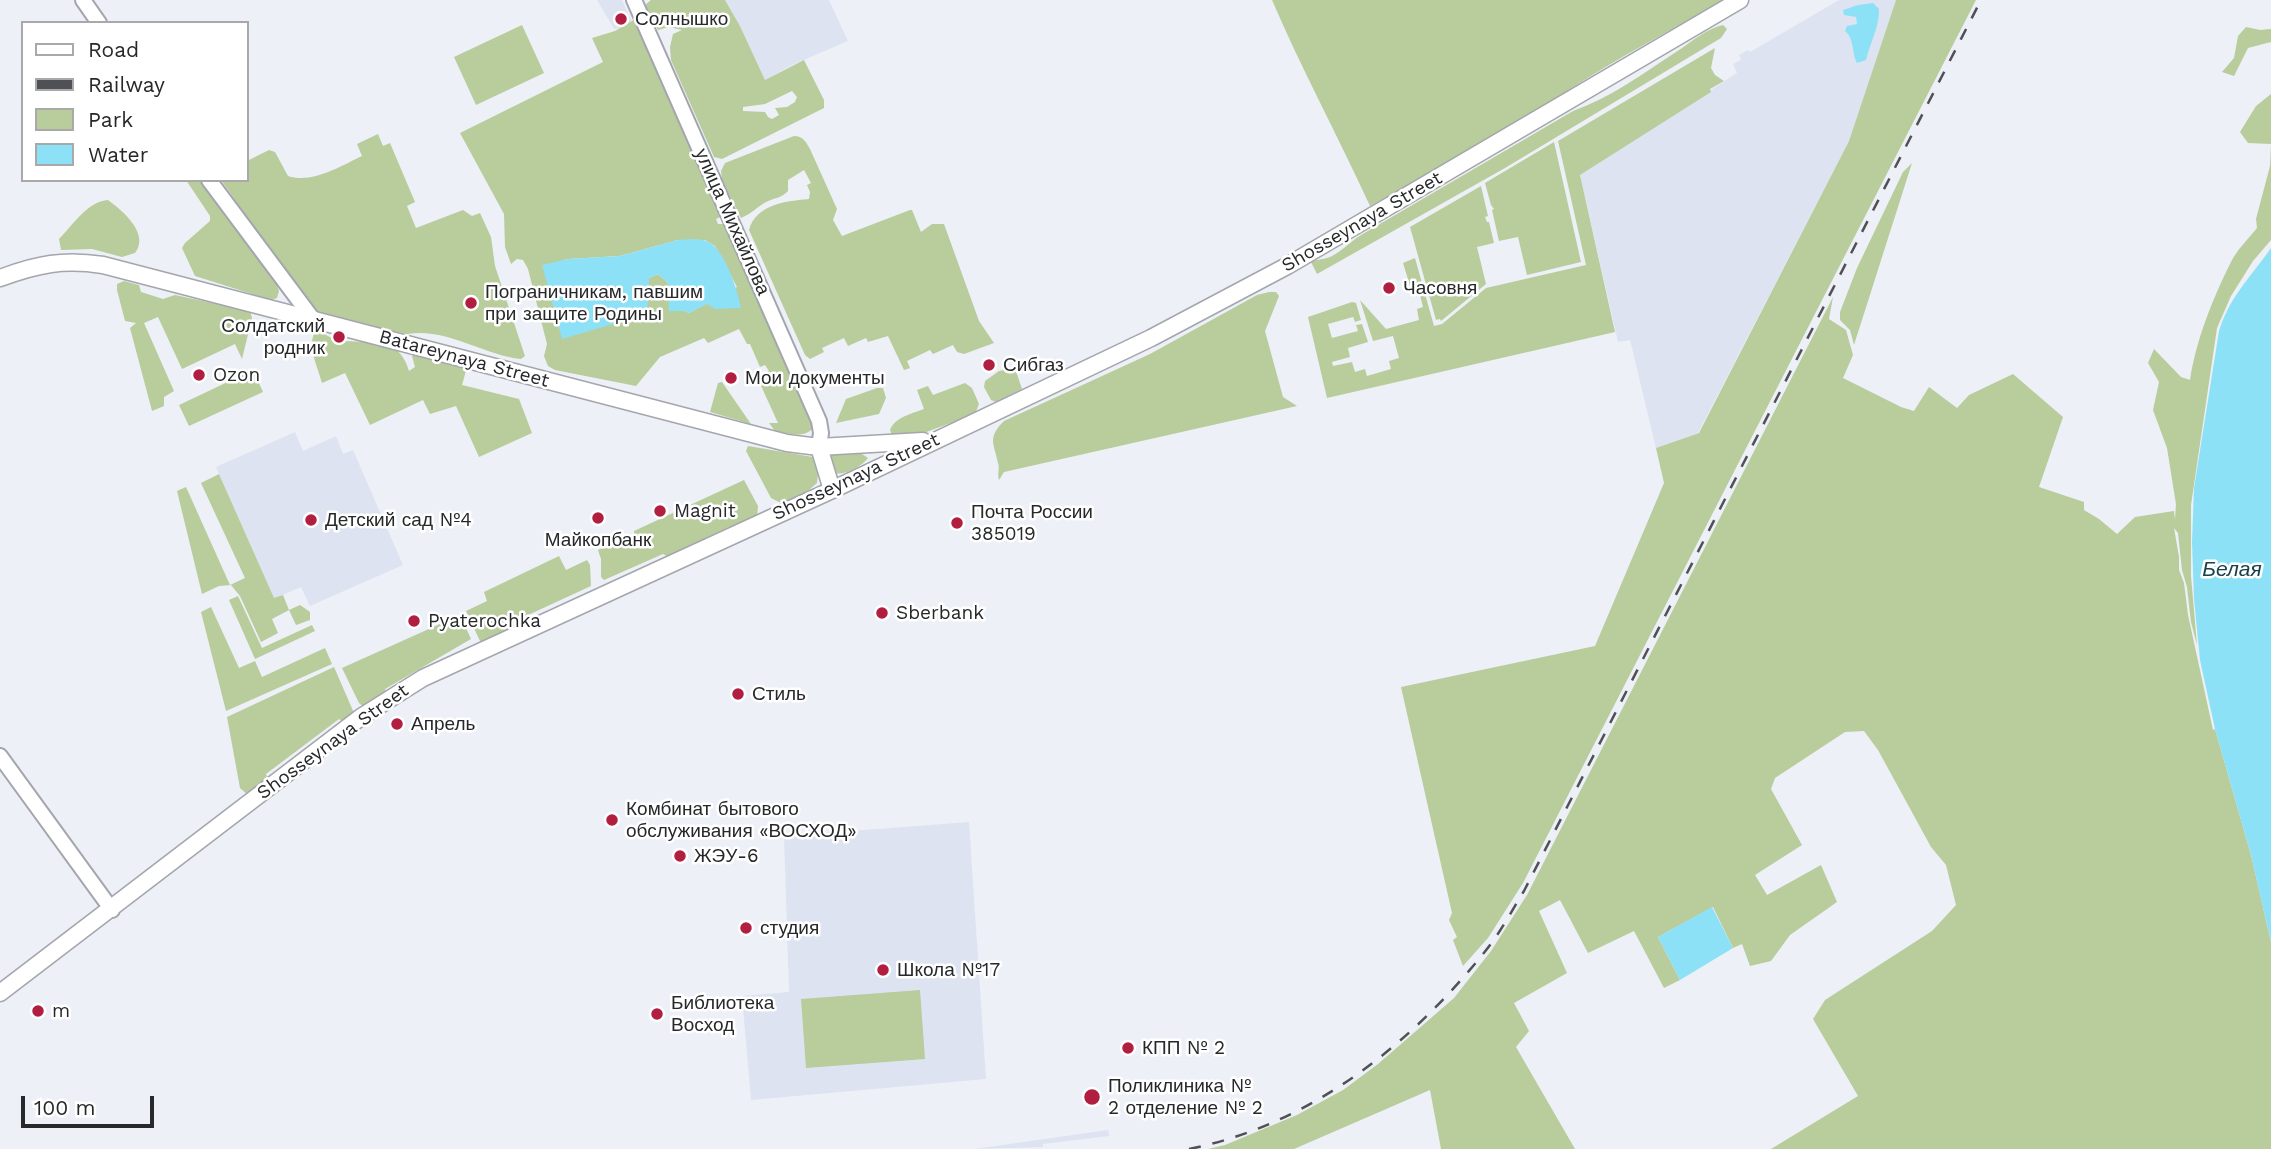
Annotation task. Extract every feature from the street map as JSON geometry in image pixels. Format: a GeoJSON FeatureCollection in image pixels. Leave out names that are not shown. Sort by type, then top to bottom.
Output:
{"type":"FeatureCollection","features":[{"type":"Feature","properties":{"kind":"main road","name":"Shosseynaya Street"},"geometry":{"type":"LineString","coordinates":[[0,993],[361,717],[423,678],[832,490],[1151,338],[1287,266],[1740,0]]}},
{"type":"Feature","properties":{"kind":"main road","name":"Batareynaya Street"},"geometry":{"type":"LineString","coordinates":[[0,278],[39,265],[83,262],[312,318],[448,356],[787,443],[819,447],[933,440]]}},
{"type":"Feature","properties":{"kind":"main road"},"geometry":{"type":"LineString","coordinates":[[819,447],[832,490]]}},
{"type":"Feature","properties":{"kind":"street"},"geometry":{"type":"LineString","coordinates":[[83,0],[98,21]]}},
{"type":"Feature","properties":{"kind":"street","name":"улица Михайлова"},"geometry":{"type":"LineString","coordinates":[[634,0],[819,421],[819,447]]}},
{"type":"Feature","properties":{"kind":"street"},"geometry":{"type":"LineString","coordinates":[[210,182],[312,318]]}},
{"type":"Feature","properties":{"kind":"street"},"geometry":{"type":"LineString","coordinates":[[0,756],[112,909]]}},
{"type":"Feature","properties":{"kind":"shaded area"},"geometry":{"type":"Polygon","coordinates":[[[597,0],[622,0],[634,27],[614,29],[597,0]]]}},
{"type":"Feature","properties":{"kind":"shaded area"},"geometry":{"type":"Polygon","coordinates":[[[725,0],[829,0],[848,41],[765,80],[725,0]]]}},
{"type":"Feature","properties":{"kind":"shaded area"},"geometry":{"type":"Polygon","coordinates":[[[1839,0],[1896,0],[1849,141],[1698,433],[1656,448],[1630,340],[1618,342],[1580,175],[1737,73],[1733,64],[1741,60],[1739,55],[1748,50],[1750,52],[1839,0]]]}},
{"type":"Feature","properties":{"kind":"shaded area","name":"Детский сад №4"},"geometry":{"type":"Polygon","coordinates":[[[295,432],[303,451],[336,436],[343,454],[353,450],[403,565],[310,606],[301,587],[274,599],[216,467],[295,432]]]}},
{"type":"Feature","properties":{"kind":"shaded area","name":"Школа №17"},"geometry":{"type":"Polygon","coordinates":[[[969,822],[986,1079],[751,1100],[742,996],[789,992],[784,836],[969,822]]]}},
{"type":"Feature","properties":{"kind":"shaded area"},"geometry":{"type":"Polygon","coordinates":[[[1108,1130],[1109,1136],[1043,1144],[1043,1147],[974,1149],[1108,1130]]]}},
{"type":"Feature","properties":{"kind":"green space"},"geometry":{"type":"Polygon","coordinates":[[[651,0],[725,0],[765,80],[804,60],[824,100],[824,108],[722,159],[714,157],[671,60],[673,34],[682,30],[669,27],[658,30],[645,5],[651,0]],[[792,91],[765,104],[743,107],[743,111],[765,112],[772,119],[779,115],[775,108],[787,107],[795,102],[797,97],[792,91]]]}},
{"type":"Feature","properties":{"kind":"green space"},"geometry":{"type":"Polygon","coordinates":[[[1272,0],[1724,0],[1601,70],[1530,117],[1370,206],[1272,0]]]}},
{"type":"Feature","properties":{"kind":"green space"},"geometry":{"type":"Polygon","coordinates":[[[1896,0],[1976,0],[1523,883],[1488,938],[1463,966],[1453,940],[1457,937],[1449,920],[1452,913],[1401,687],[1595,646],[1664,483],[1656,448],[1699,433],[1849,141],[1896,0]]]}},
{"type":"Feature","properties":{"kind":"green space"},"geometry":{"type":"Polygon","coordinates":[[[637,18],[723,216],[716,219],[718,224],[728,224],[813,423],[812,429],[804,434],[775,431],[769,423],[778,423],[757,377],[769,371],[765,365],[760,367],[750,344],[747,344],[739,329],[708,343],[704,338],[660,357],[636,386],[555,370],[548,366],[544,356],[547,344],[528,269],[523,260],[517,259],[511,264],[505,247],[504,214],[460,133],[603,62],[592,38],[615,31],[637,18]],[[678,240],[620,256],[568,259],[542,266],[649,278],[658,274],[668,283],[670,311],[689,313],[737,287],[715,246],[705,240],[678,240]]]}},
{"type":"Feature","properties":{"kind":"green space"},"geometry":{"type":"Polygon","coordinates":[[[522,25],[544,73],[476,105],[454,57],[522,25]]]}},
{"type":"Feature","properties":{"kind":"green space"},"geometry":{"type":"Polygon","coordinates":[[[1723,25],[1727,29],[1721,38],[1505,168],[1317,274],[1311,262],[1336,254],[1361,235],[1573,111],[1613,92],[1705,32],[1723,25]]]}},
{"type":"Feature","properties":{"kind":"green space"},"geometry":{"type":"Polygon","coordinates":[[[2246,27],[2271,29],[2271,42],[2248,48],[2234,76],[2222,72],[2234,58],[2238,36],[2246,27]]]}},
{"type":"Feature","properties":{"kind":"green space"},"geometry":{"type":"Polygon","coordinates":[[[1715,48],[1711,68],[1715,75],[1724,81],[1710,89],[1711,92],[1580,175],[1615,332],[1327,398],[1308,317],[1356,303],[1361,320],[1355,322],[1353,317],[1328,324],[1332,338],[1358,331],[1356,325],[1362,324],[1368,342],[1348,348],[1350,357],[1332,362],[1333,366],[1352,362],[1355,372],[1365,369],[1367,376],[1391,369],[1389,361],[1399,358],[1393,336],[1373,341],[1360,300],[1386,329],[1419,320],[1417,309],[1423,307],[1420,295],[1413,296],[1403,263],[1415,258],[1434,326],[1442,324],[1486,288],[1586,265],[1558,141],[1715,48]]]}},
{"type":"Feature","properties":{"kind":"green space"},"geometry":{"type":"Polygon","coordinates":[[[2271,94],[2271,144],[2248,143],[2240,132],[2256,106],[2271,94]]]}},
{"type":"Feature","properties":{"kind":"green space"},"geometry":{"type":"Polygon","coordinates":[[[378,134],[383,146],[390,143],[415,202],[407,206],[416,228],[463,210],[472,216],[480,213],[491,237],[495,266],[525,356],[521,359],[507,356],[436,334],[407,334],[319,314],[311,308],[222,182],[248,182],[248,160],[269,150],[275,152],[288,176],[316,176],[362,156],[357,144],[378,134]]]}},
{"type":"Feature","properties":{"kind":"green space"},"geometry":{"type":"Polygon","coordinates":[[[794,136],[802,138],[810,149],[837,209],[833,220],[842,236],[910,210],[921,232],[932,224],[944,224],[979,321],[994,343],[964,354],[957,352],[953,345],[933,354],[930,350],[907,361],[910,368],[904,370],[888,336],[868,342],[866,338],[848,346],[844,338],[822,348],[824,352],[810,359],[805,355],[749,230],[758,214],[765,209],[773,205],[809,199],[807,185],[811,183],[804,170],[788,180],[788,191],[781,197],[766,202],[741,218],[722,180],[721,171],[725,163],[794,136]]]}},
{"type":"Feature","properties":{"kind":"green space"},"geometry":{"type":"Polygon","coordinates":[[[1554,142],[1581,262],[1527,275],[1518,237],[1499,241],[1492,210],[1494,209],[1485,183],[1554,142]]]}},
{"type":"Feature","properties":{"kind":"green space"},"geometry":{"type":"Polygon","coordinates":[[[2271,144],[2271,240],[2253,261],[2231,296],[2217,328],[2191,505],[2191,576],[2197,645],[2182,570],[2178,533],[2174,528],[2179,570],[2184,583],[2188,615],[2213,730],[2215,729],[2251,855],[2271,942],[2271,1149],[1771,1149],[1858,1096],[1813,1019],[1825,1000],[1932,931],[1956,905],[1946,865],[1931,847],[1878,750],[1864,731],[1845,732],[1775,778],[1771,789],[1802,845],[1755,875],[1767,895],[1821,865],[1837,902],[1790,935],[1771,961],[1750,966],[1742,944],[1733,948],[1713,907],[1658,937],[1680,980],[1664,988],[1634,931],[1588,953],[1560,900],[1539,911],[1567,973],[1514,1003],[1529,1031],[1516,1047],[1575,1149],[1441,1149],[1430,1090],[1294,1149],[1208,1149],[1225,1145],[1297,1115],[1343,1090],[1378,1064],[1454,998],[1491,951],[1527,895],[1833,297],[1829,319],[1846,330],[1853,355],[1843,378],[1914,411],[1929,387],[1957,408],[1969,395],[2013,374],[2063,417],[2039,487],[2084,502],[2084,510],[2117,534],[2135,517],[2174,511],[2175,520],[2176,504],[2167,448],[2153,410],[2159,382],[2148,363],[2154,349],[2181,377],[2190,380],[2201,335],[2218,290],[2233,258],[2257,228],[2256,219],[2270,166],[2271,144]]]}},
{"type":"Feature","properties":{"kind":"green space"},"geometry":{"type":"Polygon","coordinates":[[[1912,163],[1854,345],[1850,330],[1840,320],[1840,312],[1857,268],[1903,172],[1912,163]]]}},
{"type":"Feature","properties":{"kind":"green space"},"geometry":{"type":"Polygon","coordinates":[[[187,182],[204,182],[277,285],[277,298],[271,300],[195,276],[182,248],[210,221],[210,216],[187,182]]]}},
{"type":"Feature","properties":{"kind":"green space"},"geometry":{"type":"Polygon","coordinates":[[[1481,186],[1488,216],[1485,217],[1489,222],[1494,243],[1477,247],[1486,284],[1441,321],[1436,320],[1410,227],[1481,186]]]}},
{"type":"Feature","properties":{"kind":"green space"},"geometry":{"type":"Polygon","coordinates":[[[108,200],[121,210],[137,231],[139,246],[135,253],[122,257],[92,249],[61,250],[59,239],[75,221],[87,209],[108,200]]]}},
{"type":"Feature","properties":{"kind":"green space"},"geometry":{"type":"Polygon","coordinates":[[[124,281],[139,285],[141,292],[163,299],[175,295],[250,311],[252,318],[242,359],[235,344],[182,369],[158,317],[144,323],[174,391],[164,397],[164,406],[152,411],[130,328],[136,323],[125,321],[117,290],[117,284],[124,281]]]}},
{"type":"Feature","properties":{"kind":"green space"},"geometry":{"type":"Polygon","coordinates":[[[1276,292],[1279,296],[1265,331],[1283,397],[1297,406],[1004,472],[999,480],[999,465],[993,441],[995,432],[1004,421],[1150,354],[1257,295],[1276,292]]]}},
{"type":"Feature","properties":{"kind":"green space"},"geometry":{"type":"Polygon","coordinates":[[[317,329],[343,341],[387,345],[403,358],[409,371],[415,367],[412,356],[415,354],[467,367],[462,385],[519,399],[532,433],[479,457],[456,406],[430,414],[423,400],[370,425],[345,373],[322,383],[312,348],[317,329]]]}},
{"type":"Feature","properties":{"kind":"green space"},"geometry":{"type":"Polygon","coordinates":[[[253,370],[263,392],[189,426],[179,405],[253,370]]]}},
{"type":"Feature","properties":{"kind":"green space"},"geometry":{"type":"Polygon","coordinates":[[[999,371],[1016,371],[1022,389],[996,402],[991,400],[984,387],[985,381],[999,371]]]}},
{"type":"Feature","properties":{"kind":"green space"},"geometry":{"type":"Polygon","coordinates":[[[722,382],[751,424],[710,412],[718,383],[722,382]]]}},
{"type":"Feature","properties":{"kind":"green space"},"geometry":{"type":"Polygon","coordinates":[[[965,383],[972,388],[979,404],[975,414],[921,434],[893,438],[890,430],[896,422],[924,409],[917,390],[928,386],[933,395],[965,383]]]}},
{"type":"Feature","properties":{"kind":"green space"},"geometry":{"type":"Polygon","coordinates":[[[883,388],[886,398],[879,414],[836,423],[846,399],[883,388]]]}},
{"type":"Feature","properties":{"kind":"green space"},"geometry":{"type":"Polygon","coordinates":[[[748,446],[813,457],[818,474],[817,483],[801,497],[783,504],[771,498],[746,451],[748,446]]]}},
{"type":"Feature","properties":{"kind":"green space"},"geometry":{"type":"Polygon","coordinates":[[[839,453],[862,454],[868,458],[853,470],[834,473],[829,456],[839,453]]]}},
{"type":"Feature","properties":{"kind":"green space"},"geometry":{"type":"Polygon","coordinates":[[[219,474],[274,598],[283,595],[289,610],[272,619],[278,633],[261,642],[240,596],[231,585],[219,586],[202,594],[177,491],[186,487],[230,585],[245,578],[201,483],[219,474]]]}},
{"type":"Feature","properties":{"kind":"green space"},"geometry":{"type":"Polygon","coordinates":[[[744,480],[758,506],[757,519],[737,530],[729,527],[705,538],[703,544],[672,559],[663,554],[604,580],[601,577],[598,550],[744,480]]]}},
{"type":"Feature","properties":{"kind":"green space"},"geometry":{"type":"Polygon","coordinates":[[[559,556],[566,570],[587,560],[590,565],[591,586],[526,616],[521,628],[483,643],[480,641],[466,611],[487,601],[484,592],[559,556]]]}},
{"type":"Feature","properties":{"kind":"green space"},"geometry":{"type":"Polygon","coordinates":[[[238,596],[262,648],[312,625],[315,631],[255,659],[229,600],[238,596]]]}},
{"type":"Feature","properties":{"kind":"green space"},"geometry":{"type":"Polygon","coordinates":[[[300,605],[310,612],[310,620],[296,625],[289,610],[300,605]]]}},
{"type":"Feature","properties":{"kind":"green space"},"geometry":{"type":"Polygon","coordinates":[[[211,607],[239,668],[255,661],[262,677],[325,648],[332,664],[226,711],[201,612],[211,607]]]}},
{"type":"Feature","properties":{"kind":"green space"},"geometry":{"type":"Polygon","coordinates":[[[460,615],[471,639],[385,689],[387,694],[365,708],[359,703],[342,668],[460,615]]]}},
{"type":"Feature","properties":{"kind":"green space"},"geometry":{"type":"Polygon","coordinates":[[[334,667],[354,713],[344,723],[339,719],[266,774],[268,780],[249,796],[240,788],[227,717],[334,667]]]}},
{"type":"Feature","properties":{"kind":"green space"},"geometry":{"type":"Polygon","coordinates":[[[920,990],[925,1059],[806,1068],[801,999],[920,990]]]}},
{"type":"Feature","properties":{"kind":"water"},"geometry":{"type":"Polygon","coordinates":[[[1873,3],[1879,9],[1876,28],[1866,60],[1857,63],[1850,38],[1845,31],[1847,26],[1857,24],[1856,17],[1844,15],[1843,10],[1873,3]]]}},
{"type":"Feature","properties":{"kind":"water"},"geometry":{"type":"Polygon","coordinates":[[[678,240],[703,240],[719,251],[733,281],[741,308],[715,309],[707,304],[689,313],[669,311],[668,283],[658,274],[649,278],[647,314],[562,339],[542,265],[568,259],[620,256],[678,240]]]}},
{"type":"Feature","properties":{"kind":"water","name":"Белая"},"geometry":{"type":"Polygon","coordinates":[[[2271,248],[2271,942],[2251,855],[2215,729],[2200,660],[2192,542],[2194,488],[2219,331],[2235,297],[2271,248]]]}},
{"type":"Feature","properties":{"kind":"water"},"geometry":{"type":"Polygon","coordinates":[[[1712,907],[1733,948],[1680,980],[1658,937],[1712,907]]]}},
{"type":"Feature","properties":{"kind":"railway"},"geometry":{"type":"LineString","coordinates":[[1189,1149],[1233,1138],[1275,1121],[1315,1101],[1353,1077],[1389,1050],[1422,1020],[1454,988],[1494,939],[1524,891],[1981,0]]}},
{"type":"Feature","properties":{"kind":"place","name":"Солнышко"},"geometry":{"type":"Point","coordinates":[621,19]}},
{"type":"Feature","properties":{"kind":"place","name":"Часовня"},"geometry":{"type":"Point","coordinates":[1389,288]}},
{"type":"Feature","properties":{"kind":"place","name":"Пограничникам, павшим при защите Родины"},"geometry":{"type":"Point","coordinates":[471,303]}},
{"type":"Feature","properties":{"kind":"place","name":"Солдатский родник"},"geometry":{"type":"Point","coordinates":[339,337]}},
{"type":"Feature","properties":{"kind":"place","name":"Сибгаз"},"geometry":{"type":"Point","coordinates":[989,365]}},
{"type":"Feature","properties":{"kind":"place","name":"Ozon"},"geometry":{"type":"Point","coordinates":[199,375]}},
{"type":"Feature","properties":{"kind":"place","name":"Мои документы"},"geometry":{"type":"Point","coordinates":[731,378]}},
{"type":"Feature","properties":{"kind":"place","name":"Magnit"},"geometry":{"type":"Point","coordinates":[660,511]}},
{"type":"Feature","properties":{"kind":"place","name":"Майкопбанк"},"geometry":{"type":"Point","coordinates":[598,518]}},
{"type":"Feature","properties":{"kind":"place","name":"Детский сад №4"},"geometry":{"type":"Point","coordinates":[311,520]}},
{"type":"Feature","properties":{"kind":"place","name":"Почта России 385019"},"geometry":{"type":"Point","coordinates":[957,523]}},
{"type":"Feature","properties":{"kind":"place","name":"Sberbank"},"geometry":{"type":"Point","coordinates":[882,613]}},
{"type":"Feature","properties":{"kind":"place","name":"Pyaterochka"},"geometry":{"type":"Point","coordinates":[414,621]}},
{"type":"Feature","properties":{"kind":"place","name":"Стиль"},"geometry":{"type":"Point","coordinates":[738,694]}},
{"type":"Feature","properties":{"kind":"place","name":"Апрель"},"geometry":{"type":"Point","coordinates":[397,724]}},
{"type":"Feature","properties":{"kind":"place","name":"Комбинат бытового обслуживания «ВОСХОД»"},"geometry":{"type":"Point","coordinates":[612,820]}},
{"type":"Feature","properties":{"kind":"place","name":"ЖЭУ-6"},"geometry":{"type":"Point","coordinates":[680,856]}},
{"type":"Feature","properties":{"kind":"place","name":"студия"},"geometry":{"type":"Point","coordinates":[746,928]}},
{"type":"Feature","properties":{"kind":"place","name":"Школа №17"},"geometry":{"type":"Point","coordinates":[883,970]}},
{"type":"Feature","properties":{"kind":"place","name":"m"},"geometry":{"type":"Point","coordinates":[38,1011]}},
{"type":"Feature","properties":{"kind":"place","name":"Библиотека Восход"},"geometry":{"type":"Point","coordinates":[657,1014]}},
{"type":"Feature","properties":{"kind":"place","name":"КПП № 2"},"geometry":{"type":"Point","coordinates":[1128,1048]}},
{"type":"Feature","properties":{"kind":"place","name":"Поликлиника № 2 отделение № 2"},"geometry":{"type":"Point","coordinates":[1092,1097]}}]}
